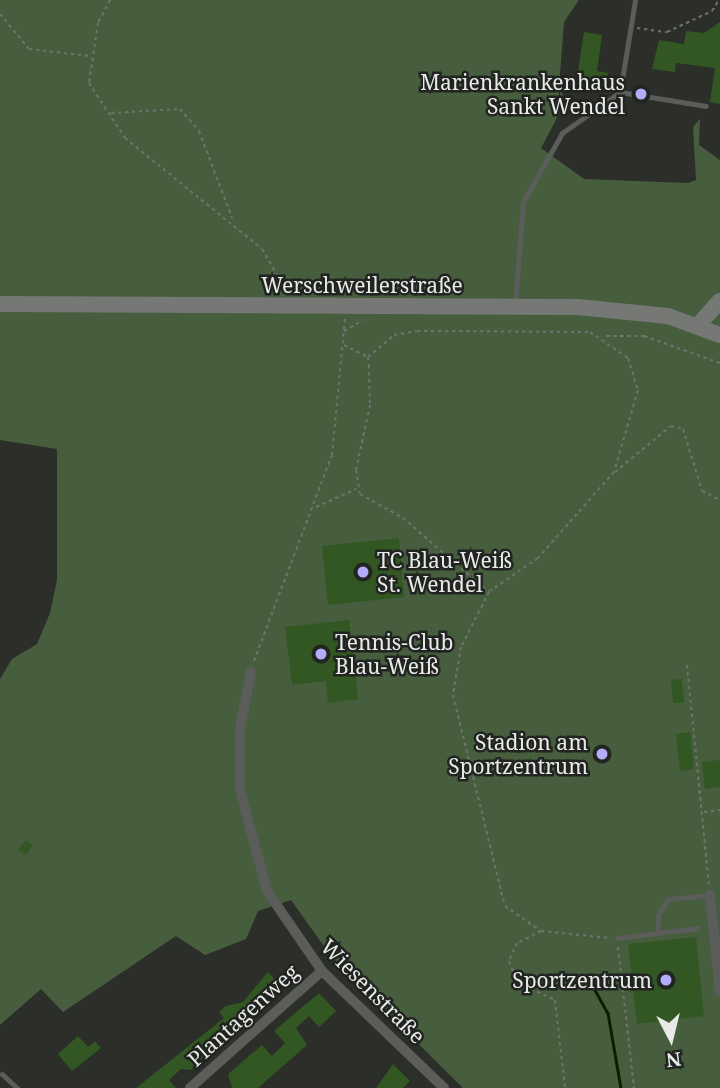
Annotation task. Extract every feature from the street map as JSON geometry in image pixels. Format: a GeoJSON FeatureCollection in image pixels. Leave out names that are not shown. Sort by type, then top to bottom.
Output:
{"type":"FeatureCollection","features":[{"type":"Feature","properties":{"kind":"main road"},"geometry":{"type":"LineString","coordinates":[[699,324],[720,301]]}},
{"type":"Feature","properties":{"kind":"main road","name":"Werschweilerstraße"},"geometry":{"type":"LineString","coordinates":[[0,304],[345,308],[515,306],[635,310],[699,324],[718,331]]}},
{"type":"Feature","properties":{"kind":"street","name":"Wiesenstraße"},"geometry":{"type":"LineString","coordinates":[[250,672],[239,756],[246,824],[267,891],[322,971],[439,1086]]}},
{"type":"Feature","properties":{"kind":"street"},"geometry":{"type":"LineString","coordinates":[[710,895],[720,991]]}},
{"type":"Feature","properties":{"kind":"street","name":"Plantagenweg"},"geometry":{"type":"LineString","coordinates":[[190,1088],[322,971]]}},
{"type":"Feature","properties":{"kind":"lane"},"geometry":{"type":"LineString","coordinates":[[621,92],[635,0]]}},
{"type":"Feature","properties":{"kind":"lane"},"geometry":{"type":"LineString","coordinates":[[515,306],[522,212],[536,170],[562,133],[621,92],[706,106]]}},
{"type":"Feature","properties":{"kind":"lane"},"geometry":{"type":"LineString","coordinates":[[658,933],[658,915],[668,898],[710,895]]}},
{"type":"Feature","properties":{"kind":"lane"},"geometry":{"type":"LineString","coordinates":[[617,938],[696,928]]}},
{"type":"Feature","properties":{"kind":"lane"},"geometry":{"type":"LineString","coordinates":[[2,1074],[17,1088]]}},
{"type":"Feature","properties":{"kind":"path"},"geometry":{"type":"LineString","coordinates":[[110,0],[91,57],[89,83],[125,138],[233,219],[262,249],[295,307]]}},
{"type":"Feature","properties":{"kind":"path"},"geometry":{"type":"LineString","coordinates":[[631,27],[667,32],[712,11],[719,0]]}},
{"type":"Feature","properties":{"kind":"path"},"geometry":{"type":"LineString","coordinates":[[0,14],[29,49],[91,57]]}},
{"type":"Feature","properties":{"kind":"path"},"geometry":{"type":"LineString","coordinates":[[110,113],[180,109],[198,131],[233,219]]}},
{"type":"Feature","properties":{"kind":"path"},"geometry":{"type":"LineString","coordinates":[[250,672],[275,596],[315,508],[332,455],[344,345],[345,308]]}},
{"type":"Feature","properties":{"kind":"path"},"geometry":{"type":"LineString","coordinates":[[344,331],[370,318]]}},
{"type":"Feature","properties":{"kind":"path"},"geometry":{"type":"LineString","coordinates":[[368,357],[394,335],[417,331],[644,336],[720,363]]}},
{"type":"Feature","properties":{"kind":"path"},"geometry":{"type":"LineString","coordinates":[[605,337],[628,358],[638,390],[614,472]]}},
{"type":"Feature","properties":{"kind":"path"},"geometry":{"type":"LineString","coordinates":[[344,345],[368,357]]}},
{"type":"Feature","properties":{"kind":"path"},"geometry":{"type":"LineString","coordinates":[[357,488],[370,405],[368,357]]}},
{"type":"Feature","properties":{"kind":"path"},"geometry":{"type":"LineString","coordinates":[[634,1088],[617,938],[541,931],[505,906],[453,695],[461,647],[489,592],[538,558],[614,472],[671,426],[683,429],[702,491],[720,500]]}},
{"type":"Feature","properties":{"kind":"path"},"geometry":{"type":"LineString","coordinates":[[315,508],[357,488]]}},
{"type":"Feature","properties":{"kind":"path"},"geometry":{"type":"LineString","coordinates":[[357,488],[403,518],[489,592]]}},
{"type":"Feature","properties":{"kind":"path"},"geometry":{"type":"LineString","coordinates":[[687,665],[710,895]]}},
{"type":"Feature","properties":{"kind":"path"},"geometry":{"type":"LineString","coordinates":[[703,812],[720,810]]}},
{"type":"Feature","properties":{"kind":"path"},"geometry":{"type":"LineString","coordinates":[[541,931],[517,943],[509,961],[518,983],[555,1000],[565,1088]]}},
{"type":"Feature","properties":{"kind":"green space"},"geometry":{"type":"Polygon","coordinates":[[[0,0],[579,0],[564,22],[559,87],[566,101],[541,148],[584,179],[688,183],[696,180],[693,127],[700,119],[699,145],[720,160],[720,1088],[463,1088],[333,959],[291,900],[258,911],[246,939],[205,955],[176,936],[63,1012],[41,989],[0,1025],[0,679],[12,659],[37,644],[50,613],[57,580],[57,449],[0,440],[0,0]]]}},
{"type":"Feature","properties":{"kind":"building"},"geometry":{"type":"Polygon","coordinates":[[[720,22],[720,104],[710,102],[715,68],[676,63],[675,72],[652,69],[659,40],[684,44],[686,31],[704,33],[720,22]]]}},
{"type":"Feature","properties":{"kind":"building"},"geometry":{"type":"Polygon","coordinates":[[[584,32],[602,35],[597,71],[608,73],[605,89],[576,84],[584,32]]]}},
{"type":"Feature","properties":{"kind":"building","name":"TC Blau-Weiß St. Wendel"},"geometry":{"type":"Polygon","coordinates":[[[399,538],[404,597],[328,605],[322,546],[399,538]]]}},
{"type":"Feature","properties":{"kind":"building","name":"Tennis-Club Blau-Weiß"},"geometry":{"type":"Polygon","coordinates":[[[349,620],[358,699],[328,703],[326,681],[292,685],[285,627],[349,620]]]}},
{"type":"Feature","properties":{"kind":"building"},"geometry":{"type":"Polygon","coordinates":[[[682,679],[684,703],[673,703],[671,680],[682,679]]]}},
{"type":"Feature","properties":{"kind":"building"},"geometry":{"type":"Polygon","coordinates":[[[690,732],[694,769],[680,771],[676,734],[690,732]]]}},
{"type":"Feature","properties":{"kind":"building"},"geometry":{"type":"Polygon","coordinates":[[[720,760],[720,787],[705,789],[702,762],[720,760]]]}},
{"type":"Feature","properties":{"kind":"building"},"geometry":{"type":"Polygon","coordinates":[[[26,840],[33,845],[26,855],[18,850],[26,840]]]}},
{"type":"Feature","properties":{"kind":"building","name":"Sportzentrum"},"geometry":{"type":"Polygon","coordinates":[[[696,937],[704,1016],[637,1024],[628,944],[696,937]]]}},
{"type":"Feature","properties":{"kind":"building"},"geometry":{"type":"Polygon","coordinates":[[[268,972],[280,985],[191,1070],[181,1069],[169,1080],[176,1088],[136,1088],[224,1018],[219,1012],[226,1006],[243,1002],[268,972]]]}},
{"type":"Feature","properties":{"kind":"building"},"geometry":{"type":"Polygon","coordinates":[[[319,993],[336,1011],[319,1027],[309,1016],[296,1028],[307,1045],[258,1088],[232,1088],[228,1074],[262,1045],[272,1056],[285,1043],[274,1031],[319,993]]]}},
{"type":"Feature","properties":{"kind":"building"},"geometry":{"type":"Polygon","coordinates":[[[78,1036],[88,1047],[95,1041],[101,1048],[72,1071],[58,1054],[78,1036]]]}},
{"type":"Feature","properties":{"kind":"building"},"geometry":{"type":"Polygon","coordinates":[[[393,1064],[410,1081],[403,1088],[376,1088],[393,1064]]]}},
{"type":"Feature","properties":{"kind":"waterway"},"geometry":{"type":"LineString","coordinates":[[595,990],[608,1013],[621,1088]]}},
{"type":"Feature","properties":{"kind":"place","name":"Marienkrankenhaus Sankt Wendel"},"geometry":{"type":"Point","coordinates":[641,94]}},
{"type":"Feature","properties":{"kind":"place","name":"TC Blau-Weiß St. Wendel"},"geometry":{"type":"Point","coordinates":[363,572]}},
{"type":"Feature","properties":{"kind":"place","name":"Tennis-Club Blau-Weiß"},"geometry":{"type":"Point","coordinates":[321,654]}},
{"type":"Feature","properties":{"kind":"place","name":"Stadion am Sportzentrum"},"geometry":{"type":"Point","coordinates":[602,754]}},
{"type":"Feature","properties":{"kind":"place","name":"Sportzentrum"},"geometry":{"type":"Point","coordinates":[666,980]}}]}
